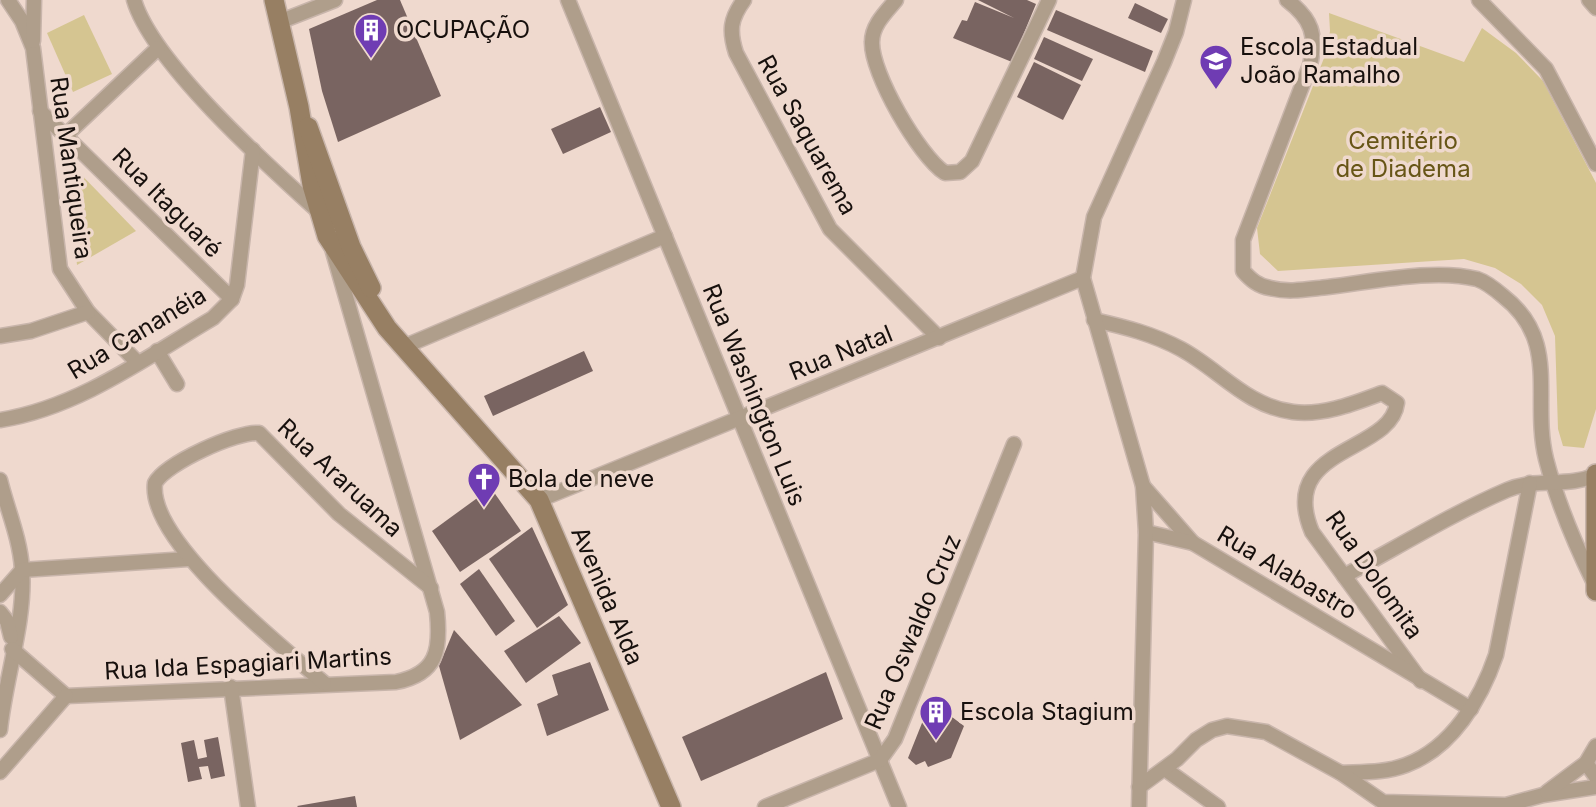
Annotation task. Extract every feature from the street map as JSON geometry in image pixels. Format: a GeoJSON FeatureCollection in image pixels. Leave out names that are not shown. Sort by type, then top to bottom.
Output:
{"type":"FeatureCollection","features":[{"type":"Feature","properties":{"kind":"main road","name":"Avenida Alda"},"geometry":{"type":"LineString","coordinates":[[274,0],[299,107],[318,212],[327,236],[387,328],[539,500],[671,807]]}},
{"type":"Feature","properties":{"kind":"main road","name":"Avenida Alda"},"geometry":{"type":"LineString","coordinates":[[299,107],[319,151],[351,247],[387,328]]}},
{"type":"Feature","properties":{"kind":"main road"},"geometry":{"type":"LineString","coordinates":[[318,212],[351,247]]}},
{"type":"Feature","properties":{"kind":"main road"},"geometry":{"type":"LineString","coordinates":[[1595,587],[1596,475]]}},
{"type":"Feature","properties":{"kind":"street","name":"Rua Mantiqueira"},"geometry":{"type":"LineString","coordinates":[[8,0],[22,21],[33,48],[60,269],[88,312],[137,362]]}},
{"type":"Feature","properties":{"kind":"street"},"geometry":{"type":"LineString","coordinates":[[33,48],[34,0]]}},
{"type":"Feature","properties":{"kind":"street"},"geometry":{"type":"LineString","coordinates":[[134,0],[141,22],[158,48],[253,150],[318,212]]}},
{"type":"Feature","properties":{"kind":"street"},"geometry":{"type":"LineString","coordinates":[[279,22],[335,0]]}},
{"type":"Feature","properties":{"kind":"street","name":"Rua Washington Luis"},"geometry":{"type":"LineString","coordinates":[[568,0],[899,807]]}},
{"type":"Feature","properties":{"kind":"street","name":"Rua Saquarema"},"geometry":{"type":"LineString","coordinates":[[744,0],[732,17],[730,34],[736,53],[821,216],[842,243],[939,338]]}},
{"type":"Feature","properties":{"kind":"street"},"geometry":{"type":"LineString","coordinates":[[896,0],[875,27],[871,43],[888,92],[925,155],[944,173],[960,172],[972,162],[1049,0]]}},
{"type":"Feature","properties":{"kind":"street"},"geometry":{"type":"LineString","coordinates":[[1138,806],[1146,532],[1143,486],[1083,278],[1094,217],[1164,62],[1184,0]]}},
{"type":"Feature","properties":{"kind":"street"},"geometry":{"type":"LineString","coordinates":[[1287,0],[1303,12],[1313,27],[1315,44],[1310,65],[1243,240],[1243,271],[1254,282],[1289,291],[1440,276],[1479,279],[1496,290],[1525,317],[1535,333],[1540,353],[1541,433],[1552,480],[1595,587]]}},
{"type":"Feature","properties":{"kind":"street"},"geometry":{"type":"LineString","coordinates":[[1479,0],[1545,69],[1596,164]]}},
{"type":"Feature","properties":{"kind":"street"},"geometry":{"type":"LineString","coordinates":[[1588,0],[1596,8]]}},
{"type":"Feature","properties":{"kind":"street"},"geometry":{"type":"LineString","coordinates":[[66,135],[158,48]]}},
{"type":"Feature","properties":{"kind":"street","name":"Rua Itaguaré"},"geometry":{"type":"LineString","coordinates":[[40,111],[232,299]]}},
{"type":"Feature","properties":{"kind":"street","name":"Rua Cananéia"},"geometry":{"type":"LineString","coordinates":[[0,420],[49,409],[213,318],[232,299],[237,285],[253,150]]}},
{"type":"Feature","properties":{"kind":"street","name":"Rua Ida Espagiari Martins"},"geometry":{"type":"LineString","coordinates":[[66,696],[396,682],[414,678],[426,669],[436,654],[439,634],[431,588],[327,236]]}},
{"type":"Feature","properties":{"kind":"street"},"geometry":{"type":"LineString","coordinates":[[403,347],[665,236]]}},
{"type":"Feature","properties":{"kind":"street","name":"Rua Natal"},"geometry":{"type":"LineString","coordinates":[[539,500],[1083,278]]}},
{"type":"Feature","properties":{"kind":"street"},"geometry":{"type":"LineString","coordinates":[[0,337],[31,331],[88,312]]}},
{"type":"Feature","properties":{"kind":"street","name":"Rua Dolomita"},"geometry":{"type":"LineString","coordinates":[[1094,320],[1148,334],[1183,350],[1239,392],[1267,406],[1294,413],[1328,410],[1382,393],[1397,403],[1392,418],[1379,431],[1324,463],[1306,495],[1306,517],[1312,533],[1421,681]]}},
{"type":"Feature","properties":{"kind":"street"},"geometry":{"type":"LineString","coordinates":[[157,351],[177,384]]}},
{"type":"Feature","properties":{"kind":"street","name":"Rua Araruama"},"geometry":{"type":"LineString","coordinates":[[188,559],[156,497],[155,483],[164,472],[211,447],[251,432],[265,436],[292,468],[339,514],[431,588]]}},
{"type":"Feature","properties":{"kind":"street","name":"Rua Oswaldo Cruz"},"geometry":{"type":"LineString","coordinates":[[765,807],[880,760],[895,739],[1014,444]]}},
{"type":"Feature","properties":{"kind":"street"},"geometry":{"type":"LineString","coordinates":[[1344,576],[1508,489],[1552,480],[1569,484],[1596,475]]}},
{"type":"Feature","properties":{"kind":"street"},"geometry":{"type":"LineString","coordinates":[[0,480],[18,540],[22,570],[0,728]]}},
{"type":"Feature","properties":{"kind":"street"},"geometry":{"type":"LineString","coordinates":[[1341,773],[1377,772],[1408,765],[1457,729],[1471,709],[1487,682],[1496,655],[1530,483]]}},
{"type":"Feature","properties":{"kind":"street"},"geometry":{"type":"LineString","coordinates":[[1143,486],[1194,543]]}},
{"type":"Feature","properties":{"kind":"street","name":"Rua Alabastro"},"geometry":{"type":"LineString","coordinates":[[1146,532],[1194,543],[1471,709]]}},
{"type":"Feature","properties":{"kind":"street"},"geometry":{"type":"LineString","coordinates":[[0,596],[22,570],[188,559],[324,684]]}},
{"type":"Feature","properties":{"kind":"street"},"geometry":{"type":"LineString","coordinates":[[0,612],[7,621],[12,649],[66,696],[0,772]]}},
{"type":"Feature","properties":{"kind":"street"},"geometry":{"type":"LineString","coordinates":[[231,687],[248,807]]}},
{"type":"Feature","properties":{"kind":"street"},"geometry":{"type":"LineString","coordinates":[[1139,787],[1166,769],[1212,730],[1245,727],[1266,732],[1341,773],[1384,804],[1490,806],[1596,787]]}},
{"type":"Feature","properties":{"kind":"street"},"geometry":{"type":"LineString","coordinates":[[1543,795],[1586,763],[1596,746]]}},
{"type":"Feature","properties":{"kind":"street"},"geometry":{"type":"LineString","coordinates":[[1586,763],[1596,777]]}},
{"type":"Feature","properties":{"kind":"street"},"geometry":{"type":"LineString","coordinates":[[1166,769],[1218,807]]}},
{"type":"Feature","properties":{"kind":"green space","name":"Cemitério de Diadema"},"geometry":{"type":"Polygon","coordinates":[[[1329,13],[1464,62],[1482,28],[1516,53],[1543,81],[1596,183],[1596,409],[1584,448],[1563,446],[1558,429],[1555,336],[1542,305],[1521,284],[1495,268],[1464,259],[1278,271],[1260,254],[1257,228],[1326,53],[1330,31],[1329,13]]]}},
{"type":"Feature","properties":{"kind":"green space"},"geometry":{"type":"Polygon","coordinates":[[[84,15],[112,74],[73,92],[47,33],[84,15]]]}},
{"type":"Feature","properties":{"kind":"green space"},"geometry":{"type":"Polygon","coordinates":[[[66,159],[136,231],[77,265],[66,159]]]}},
{"type":"Feature","properties":{"kind":"building","name":"OCUPAÇÃO"},"geometry":{"type":"Polygon","coordinates":[[[377,0],[400,0],[441,96],[338,142],[322,91],[309,29],[377,0]]]}},
{"type":"Feature","properties":{"kind":"building"},"geometry":{"type":"Polygon","coordinates":[[[978,0],[1027,0],[1036,4],[1012,62],[953,38],[962,20],[967,21],[975,2],[1014,18],[978,0]]]}},
{"type":"Feature","properties":{"kind":"building"},"geometry":{"type":"Polygon","coordinates":[[[1135,3],[1168,19],[1161,33],[1128,18],[1135,3]]]}},
{"type":"Feature","properties":{"kind":"building"},"geometry":{"type":"Polygon","coordinates":[[[1056,10],[1153,51],[1145,72],[1047,30],[1056,10]]]}},
{"type":"Feature","properties":{"kind":"building"},"geometry":{"type":"Polygon","coordinates":[[[1044,37],[1093,59],[1082,81],[1034,59],[1044,37]]]}},
{"type":"Feature","properties":{"kind":"building"},"geometry":{"type":"Polygon","coordinates":[[[1034,62],[1081,85],[1063,120],[1017,97],[1034,62]]]}},
{"type":"Feature","properties":{"kind":"building"},"geometry":{"type":"Polygon","coordinates":[[[600,107],[611,132],[563,154],[551,129],[600,107]]]}},
{"type":"Feature","properties":{"kind":"building"},"geometry":{"type":"Polygon","coordinates":[[[584,351],[593,371],[493,416],[484,396],[584,351]]]}},
{"type":"Feature","properties":{"kind":"building","name":"Bola de neve"},"geometry":{"type":"Polygon","coordinates":[[[491,488],[521,531],[460,572],[432,531],[491,488]]]}},
{"type":"Feature","properties":{"kind":"building"},"geometry":{"type":"Polygon","coordinates":[[[532,527],[568,605],[537,628],[489,559],[532,527]]]}},
{"type":"Feature","properties":{"kind":"building"},"geometry":{"type":"Polygon","coordinates":[[[479,569],[515,621],[496,636],[460,584],[479,569]]]}},
{"type":"Feature","properties":{"kind":"building"},"geometry":{"type":"Polygon","coordinates":[[[559,616],[581,643],[526,683],[504,651],[559,616]]]}},
{"type":"Feature","properties":{"kind":"building"},"geometry":{"type":"Polygon","coordinates":[[[454,630],[522,705],[460,740],[439,666],[454,630]]]}},
{"type":"Feature","properties":{"kind":"building"},"geometry":{"type":"Polygon","coordinates":[[[590,662],[609,710],[547,736],[537,704],[558,695],[552,675],[590,662]]]}},
{"type":"Feature","properties":{"kind":"building"},"geometry":{"type":"Polygon","coordinates":[[[826,672],[843,719],[701,781],[682,737],[826,672]]]}},
{"type":"Feature","properties":{"kind":"building","name":"Escola Stagium"},"geometry":{"type":"Polygon","coordinates":[[[940,710],[952,714],[952,717],[964,726],[951,758],[928,767],[925,761],[916,765],[908,758],[922,723],[929,715],[940,710]]]}},
{"type":"Feature","properties":{"kind":"building"},"geometry":{"type":"Polygon","coordinates":[[[218,737],[225,776],[211,779],[208,766],[199,767],[202,779],[188,782],[181,743],[194,740],[198,759],[207,757],[204,740],[218,737]]]}},
{"type":"Feature","properties":{"kind":"building"},"geometry":{"type":"Polygon","coordinates":[[[355,796],[357,807],[297,806],[355,796]]]}},
{"type":"Feature","properties":{"kind":"place","name":"OCUPAÇÃO"},"geometry":{"type":"Point","coordinates":[371,60]}},
{"type":"Feature","properties":{"kind":"place","name":"Escola Estadual João Ramalho"},"geometry":{"type":"Point","coordinates":[1216,91]}},
{"type":"Feature","properties":{"kind":"place","name":"Bola de neve"},"geometry":{"type":"Point","coordinates":[484,509]}},
{"type":"Feature","properties":{"kind":"place","name":"Escola Stagium"},"geometry":{"type":"Point","coordinates":[936,742]}}]}
